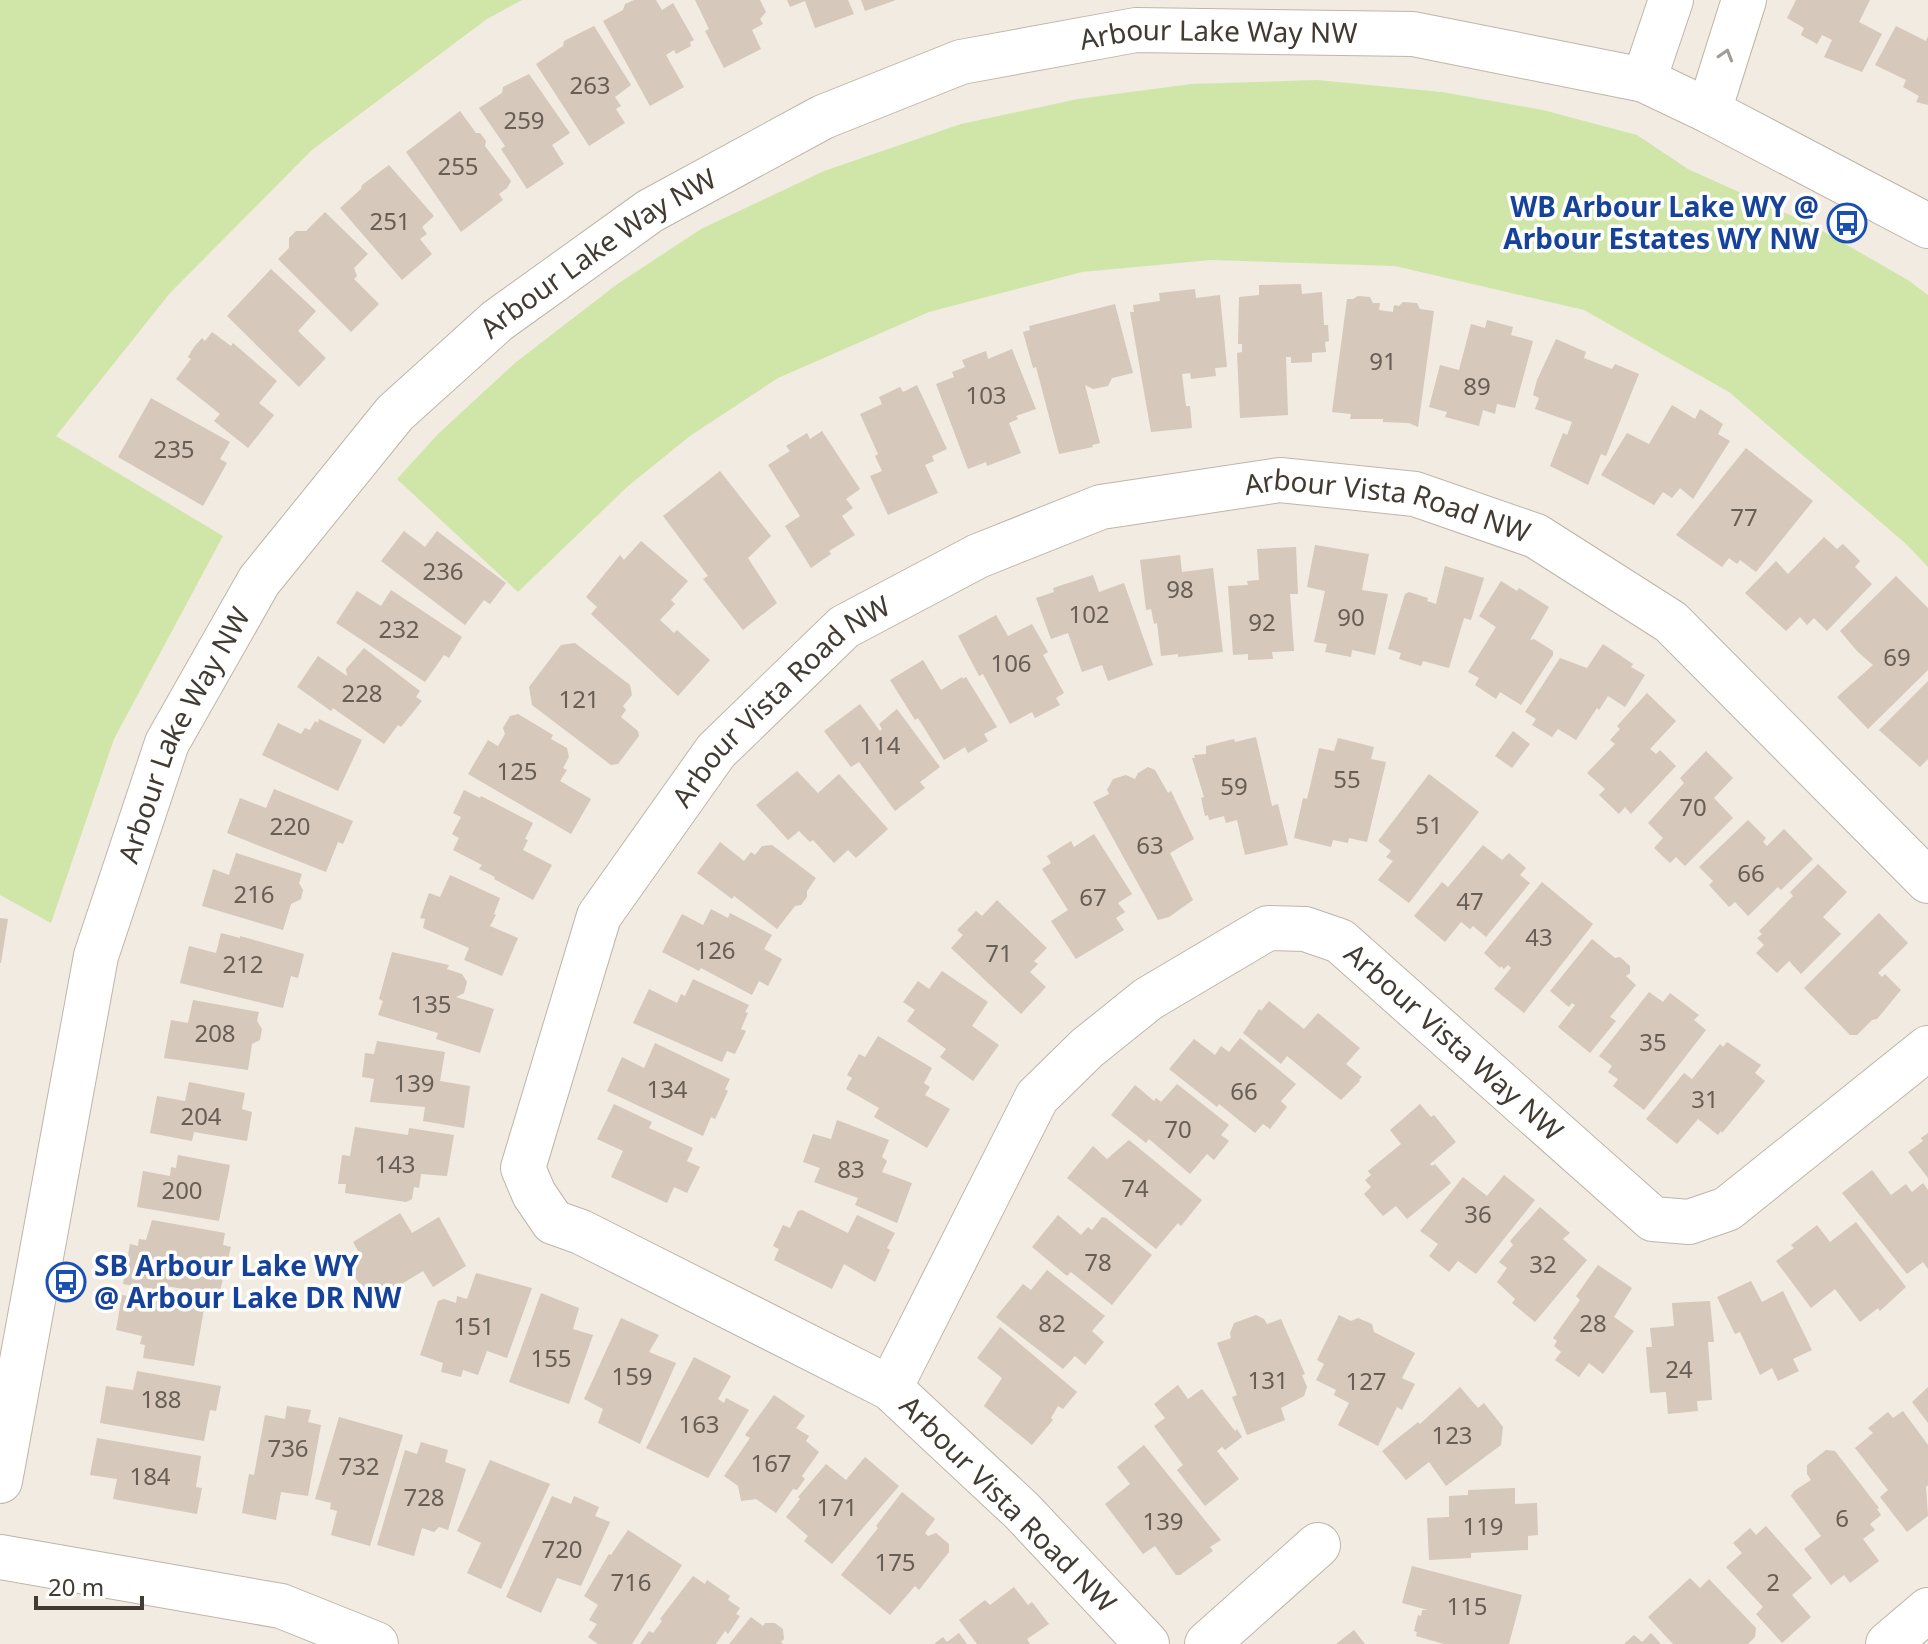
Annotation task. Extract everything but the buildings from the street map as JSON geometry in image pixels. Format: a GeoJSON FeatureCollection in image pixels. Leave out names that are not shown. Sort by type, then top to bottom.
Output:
{"type":"FeatureCollection","features":[{"type":"Feature","properties":{"kind":"street"},"geometry":{"type":"LineString","coordinates":[[1644,80],[1671,0]]}},
{"type":"Feature","properties":{"kind":"street"},"geometry":{"type":"LineString","coordinates":[[1709,111],[1744,0]]}},
{"type":"Feature","properties":{"kind":"street","name":"Arbour Lake Way NW"},"geometry":{"type":"LineString","coordinates":[[0,1481],[96,956],[167,743],[259,581],[395,413],[497,321],[650,211],[823,117],[961,62],[1136,30],[1413,34],[1644,80],[1928,226]]}},
{"type":"Feature","properties":{"kind":"street","name":"Arbour Vista Road NW"},"geometry":{"type":"LineString","coordinates":[[1147,1644],[1022,1511],[890,1388],[581,1232],[553,1222],[534,1194],[523,1168],[599,916],[716,751],[844,627],[978,556],[1101,507],[1280,480],[1415,494],[1536,536],[1671,622],[1928,881]]}},
{"type":"Feature","properties":{"kind":"street","name":"Arbour Vista Way NW"},"geometry":{"type":"LineString","coordinates":[[890,1388],[1037,1097],[1087,1048],[1148,999],[1268,928],[1305,929],[1340,941],[1653,1219],[1689,1222],[1727,1209],[1928,1048]]}},
{"type":"Feature","properties":{"kind":"street"},"geometry":{"type":"LineString","coordinates":[[1207,1644],[1318,1545]]}},
{"type":"Feature","properties":{"kind":"street"},"geometry":{"type":"LineString","coordinates":[[0,1557],[281,1606],[376,1644]]}},
{"type":"Feature","properties":{"kind":"street"},"geometry":{"type":"LineString","coordinates":[[1888,1644],[1928,1610]]}},
{"type":"Feature","properties":{"kind":"green space"},"geometry":{"type":"Polygon","coordinates":[[[0,0],[522,0],[487,19],[312,150],[170,293],[56,436],[223,536],[114,739],[51,923],[0,895],[0,0]]]}},
{"type":"Feature","properties":{"kind":"green space"},"geometry":{"type":"Polygon","coordinates":[[[1317,80],[1442,92],[1543,110],[1637,135],[1688,169],[1812,225],[1908,280],[1928,295],[1928,567],[1905,543],[1729,392],[1584,310],[1395,266],[1211,260],[1082,272],[929,312],[778,378],[690,436],[627,487],[518,592],[397,479],[438,434],[515,363],[616,285],[701,229],[824,171],[961,124],[1078,99],[1191,84],[1317,80]]]}},
{"type":"Feature","properties":{"kind":"place","name":"WB Arbour Lake WY @ Arbour Estates WY NW"},"geometry":{"type":"Point","coordinates":[1847,223]}},
{"type":"Feature","properties":{"kind":"place","name":"SB Arbour Lake WY @ Arbour Lake DR NW"},"geometry":{"type":"Point","coordinates":[66,1282]}}]}
